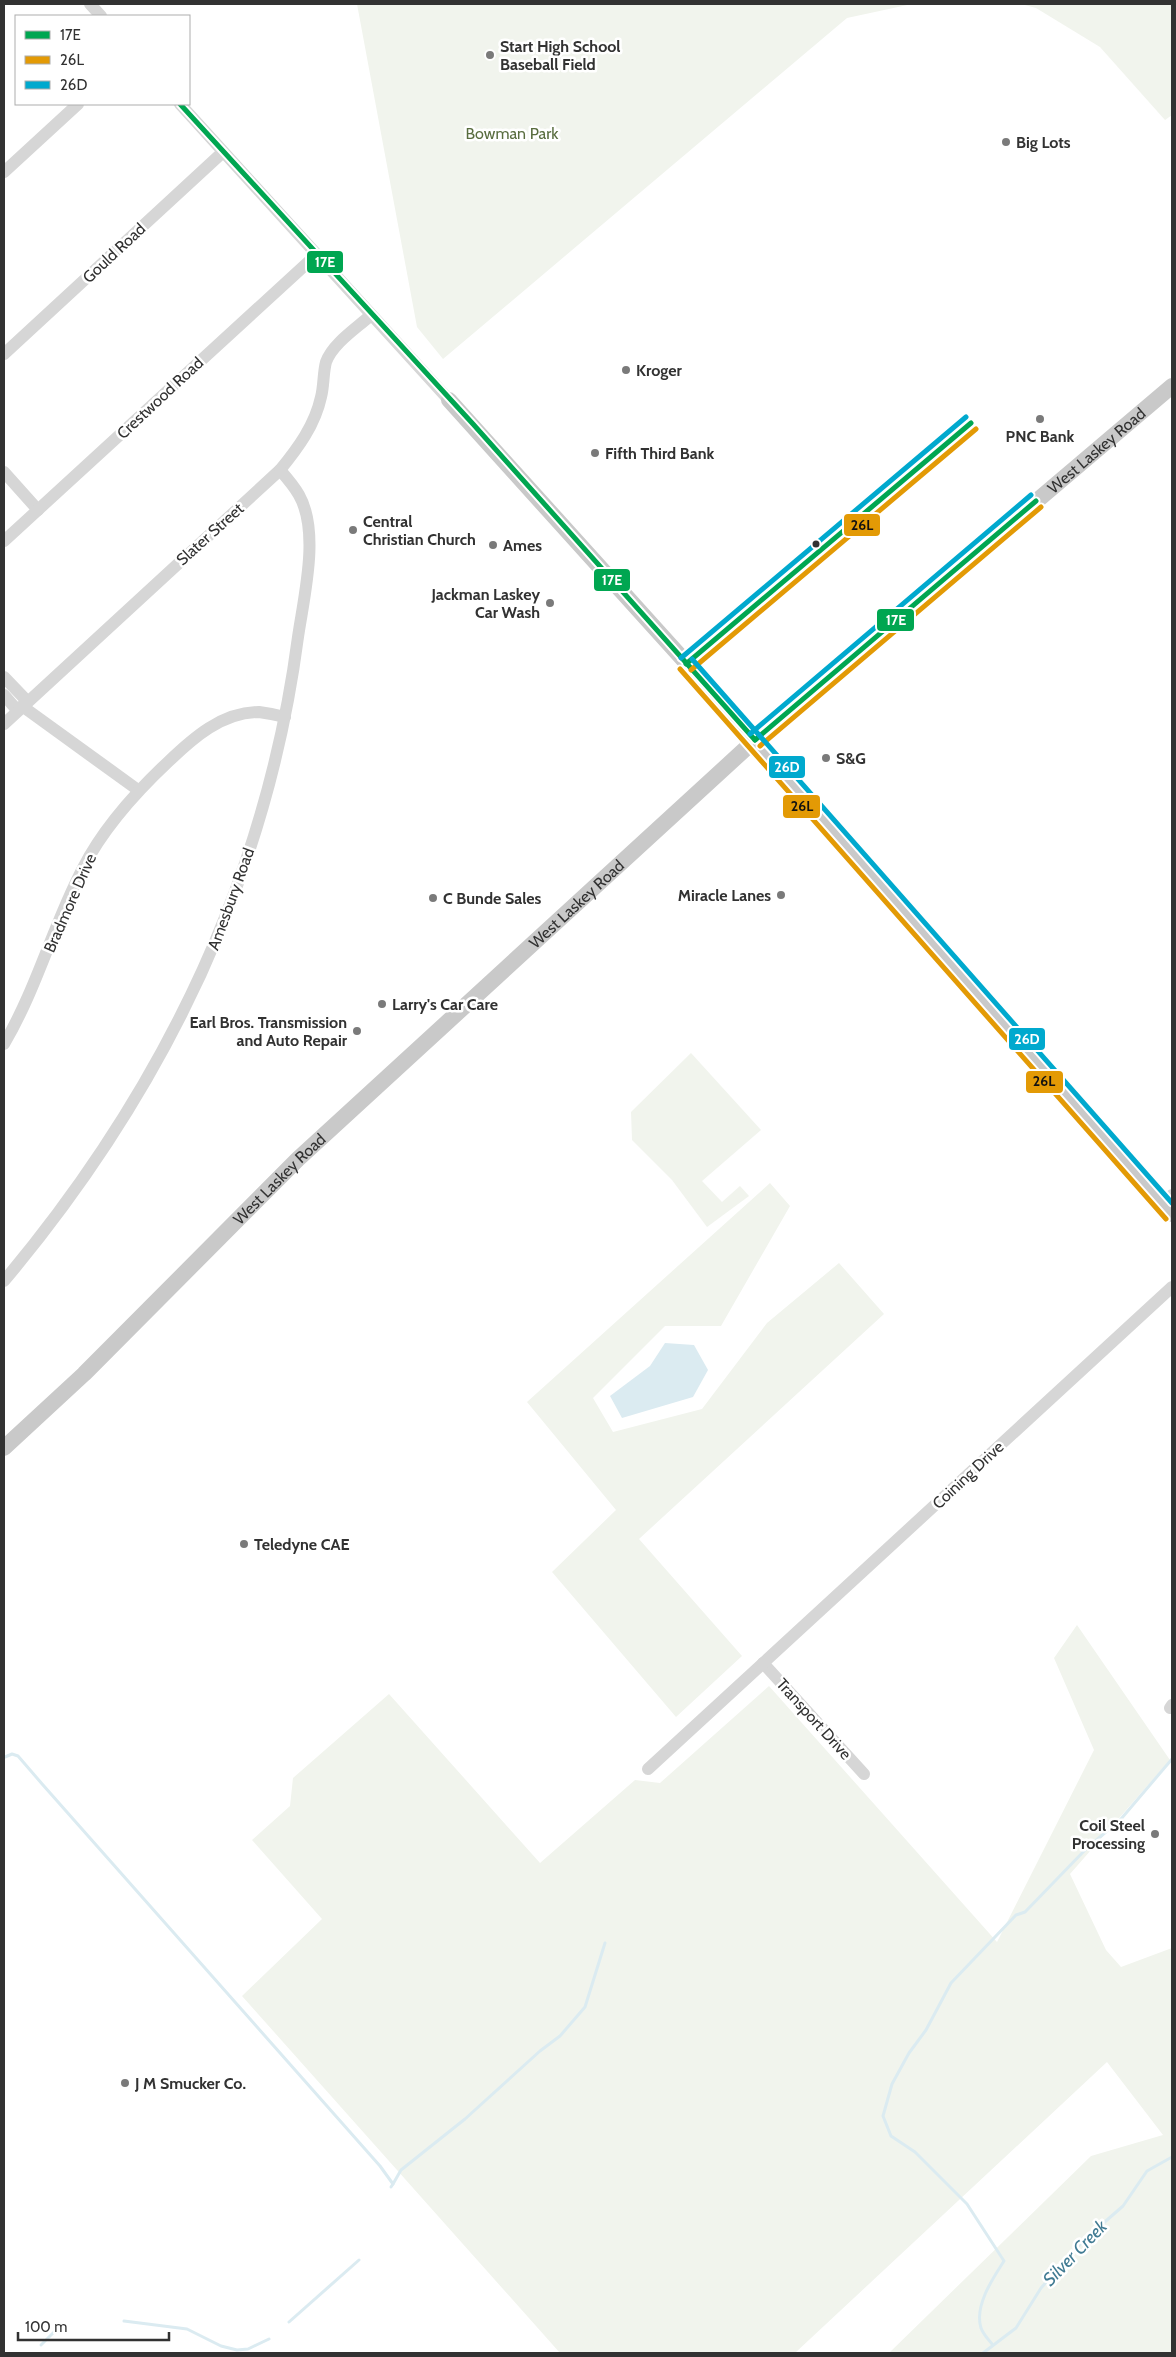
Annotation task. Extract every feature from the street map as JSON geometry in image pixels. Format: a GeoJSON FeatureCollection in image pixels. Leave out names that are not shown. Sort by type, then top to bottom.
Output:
{"type":"FeatureCollection","features":[{"type":"Feature","properties":{"kind":"main road","name":"West Laskey Road"},"geometry":{"type":"LineString","coordinates":[[4,1448],[97,1361],[298,1159],[755,740],[1172,386]]}},
{"type":"Feature","properties":{"kind":"main road"},"geometry":{"type":"LineString","coordinates":[[449,400],[1169,1204]]}},
{"type":"Feature","properties":{"kind":"street"},"geometry":{"type":"LineString","coordinates":[[90,4],[100,15]]}},
{"type":"Feature","properties":{"kind":"street"},"geometry":{"type":"LineString","coordinates":[[4,172],[77,105]]}},
{"type":"Feature","properties":{"kind":"street"},"geometry":{"type":"LineString","coordinates":[[181,105],[449,400]]}},
{"type":"Feature","properties":{"kind":"street","name":"Gould Road"},"geometry":{"type":"LineString","coordinates":[[4,354],[223,152]]}},
{"type":"Feature","properties":{"kind":"street","name":"Crestwood Road"},"geometry":{"type":"LineString","coordinates":[[4,541],[316,255]]}},
{"type":"Feature","properties":{"kind":"street","name":"Slater Street"},"geometry":{"type":"LineString","coordinates":[[4,724],[280,470],[299,448],[313,422],[321,397],[326,362],[337,346],[371,315]]}},
{"type":"Feature","properties":{"kind":"street","name":"Amesbury Road"},"geometry":{"type":"LineString","coordinates":[[4,1281],[50,1226],[116,1132],[189,1002],[210,955],[244,867],[267,793],[285,717],[305,585],[309,526],[300,496],[280,470]]}},
{"type":"Feature","properties":{"kind":"street"},"geometry":{"type":"LineString","coordinates":[[4,472],[38,510]]}},
{"type":"Feature","properties":{"kind":"street"},"geometry":{"type":"LineString","coordinates":[[4,677],[22,706]]}},
{"type":"Feature","properties":{"kind":"street"},"geometry":{"type":"LineString","coordinates":[[4,695],[138,790]]}},
{"type":"Feature","properties":{"kind":"street","name":"Bradmore Drive"},"geometry":{"type":"LineString","coordinates":[[4,1044],[37,979],[83,869],[106,831],[138,790],[187,743],[211,726],[236,716],[258,712],[285,717]]}},
{"type":"Feature","properties":{"kind":"street","name":"Coining Drive"},"geometry":{"type":"LineString","coordinates":[[648,1769],[1172,1287]]}},
{"type":"Feature","properties":{"kind":"street","name":"Transport Drive"},"geometry":{"type":"LineString","coordinates":[[763,1663],[864,1774]]}},
{"type":"Feature","properties":{"kind":"green space","name":"Bowman Park"},"geometry":{"type":"Polygon","coordinates":[[[357,4],[912,4],[847,18],[443,359],[417,327],[357,4]]]}},
{"type":"Feature","properties":{"kind":"green space"},"geometry":{"type":"Polygon","coordinates":[[[1021,4],[1172,4],[1172,115],[1165,120],[1100,47],[1036,8],[1021,4]]]}},
{"type":"Feature","properties":{"kind":"green space"},"geometry":{"type":"Polygon","coordinates":[[[691,1053],[761,1130],[702,1181],[722,1202],[740,1186],[749,1196],[707,1227],[672,1180],[632,1140],[631,1112],[691,1053]]]}},
{"type":"Feature","properties":{"kind":"green space"},"geometry":{"type":"Polygon","coordinates":[[[770,1183],[790,1206],[721,1326],[665,1326],[593,1398],[613,1432],[702,1409],[767,1323],[839,1263],[884,1314],[639,1539],[742,1656],[676,1717],[552,1572],[616,1510],[527,1402],[770,1183]]]}},
{"type":"Feature","properties":{"kind":"green space"},"geometry":{"type":"Polygon","coordinates":[[[1077,1625],[1170,1760],[1070,1874],[1106,1950],[1121,1967],[1172,1948],[1172,2353],[889,2353],[1091,2156],[1163,2135],[1107,2062],[795,2353],[560,2353],[242,1996],[322,1919],[252,1840],[290,1806],[293,1778],[389,1694],[540,1863],[635,1780],[660,1783],[769,1686],[997,1942],[1094,1750],[1054,1658],[1077,1625]]]}},
{"type":"Feature","properties":{"kind":"shaded area"},"geometry":{"type":"Polygon","coordinates":[[[665,1343],[694,1345],[708,1370],[693,1397],[622,1418],[610,1396],[650,1366],[665,1343]]]}},
{"type":"Feature","properties":{"kind":"waterway"},"geometry":{"type":"LineString","coordinates":[[5,1757],[12,1754],[18,1756],[380,2166],[393,2184],[391,2187]]}},
{"type":"Feature","properties":{"kind":"waterway"},"geometry":{"type":"LineString","coordinates":[[992,2344],[981,2328],[980,2311],[986,2293],[1004,2261],[967,2204],[915,2152],[891,2136],[883,2116],[892,2084],[909,2053],[926,2030],[951,1983],[1016,1915],[1025,1912],[1086,1849],[1121,1819],[1172,1759]]}},
{"type":"Feature","properties":{"kind":"waterway"},"geometry":{"type":"LineString","coordinates":[[393,2184],[401,2170],[465,2119],[540,2051],[560,2036],[585,2007],[605,1943]]}},
{"type":"Feature","properties":{"kind":"waterway","name":"Silver Creek"},"geometry":{"type":"LineString","coordinates":[[983,2353],[1016,2328],[1041,2288],[1083,2241],[1123,2206],[1147,2171],[1172,2157]]}},
{"type":"Feature","properties":{"kind":"waterway"},"geometry":{"type":"LineString","coordinates":[[289,2322],[359,2260]]}},
{"type":"Feature","properties":{"kind":"waterway"},"geometry":{"type":"LineString","coordinates":[[124,2321],[187,2329],[221,2346],[237,2350],[248,2349],[269,2339]]}},
{"type":"Feature","properties":{"kind":"waterway"},"geometry":{"type":"LineString","coordinates":[[41,2345],[62,2324]]}},
{"type":"Feature","properties":{"kind":"transit line","name":"17E"},"geometry":{"type":"LineString","coordinates":[[181,105],[473,424],[755,740]]}},
{"type":"Feature","properties":{"kind":"transit line","name":"26D"},"geometry":{"type":"LineString","coordinates":[[681,658],[966,417]]}},
{"type":"Feature","properties":{"kind":"transit line","name":"17E"},"geometry":{"type":"LineString","coordinates":[[686,664],[971,423]]}},
{"type":"Feature","properties":{"kind":"transit line","name":"26L"},"geometry":{"type":"LineString","coordinates":[[691,670],[976,429]]}},
{"type":"Feature","properties":{"kind":"transit line","name":"26D"},"geometry":{"type":"LineString","coordinates":[[750,734],[1031,495]]}},
{"type":"Feature","properties":{"kind":"transit line","name":"17E"},"geometry":{"type":"LineString","coordinates":[[755,740],[1036,501]]}},
{"type":"Feature","properties":{"kind":"transit line","name":"26L"},"geometry":{"type":"LineString","coordinates":[[760,746],[1041,507]]}},
{"type":"Feature","properties":{"kind":"transit line","name":"26D"},"geometry":{"type":"LineString","coordinates":[[692,659],[1172,1203]]}},
{"type":"Feature","properties":{"kind":"transit line","name":"26L"},"geometry":{"type":"LineString","coordinates":[[680,669],[1166,1219]]}},
{"type":"Feature","properties":{"kind":"place","name":"Start High School Baseball Field"},"geometry":{"type":"Point","coordinates":[490,55]}},
{"type":"Feature","properties":{"kind":"place","name":"Big Lots"},"geometry":{"type":"Point","coordinates":[1006,142]}},
{"type":"Feature","properties":{"kind":"place","name":"Kroger"},"geometry":{"type":"Point","coordinates":[626,370]}},
{"type":"Feature","properties":{"kind":"place","name":"PNC Bank"},"geometry":{"type":"Point","coordinates":[1040,419]}},
{"type":"Feature","properties":{"kind":"place","name":"Fifth Third Bank"},"geometry":{"type":"Point","coordinates":[595,453]}},
{"type":"Feature","properties":{"kind":"place","name":"Central Christian Church"},"geometry":{"type":"Point","coordinates":[353,530]}},
{"type":"Feature","properties":{"kind":"place","name":"Ames"},"geometry":{"type":"Point","coordinates":[493,545]}},
{"type":"Feature","properties":{"kind":"place","name":"Jackman Laskey Car Wash"},"geometry":{"type":"Point","coordinates":[550,603]}},
{"type":"Feature","properties":{"kind":"place","name":"S&G"},"geometry":{"type":"Point","coordinates":[826,758]}},
{"type":"Feature","properties":{"kind":"place","name":"Miracle Lanes"},"geometry":{"type":"Point","coordinates":[781,895]}},
{"type":"Feature","properties":{"kind":"place","name":"C Bunde Sales"},"geometry":{"type":"Point","coordinates":[433,898]}},
{"type":"Feature","properties":{"kind":"place","name":"Larry's Car Care"},"geometry":{"type":"Point","coordinates":[382,1004]}},
{"type":"Feature","properties":{"kind":"place","name":"Earl Bros. Transmission and Auto Repair"},"geometry":{"type":"Point","coordinates":[357,1031]}},
{"type":"Feature","properties":{"kind":"place","name":"Teledyne CAE"},"geometry":{"type":"Point","coordinates":[244,1544]}},
{"type":"Feature","properties":{"kind":"place","name":"Coil Steel Processing"},"geometry":{"type":"Point","coordinates":[1155,1834]}},
{"type":"Feature","properties":{"kind":"place","name":"J M Smucker Co."},"geometry":{"type":"Point","coordinates":[125,2083]}}]}
